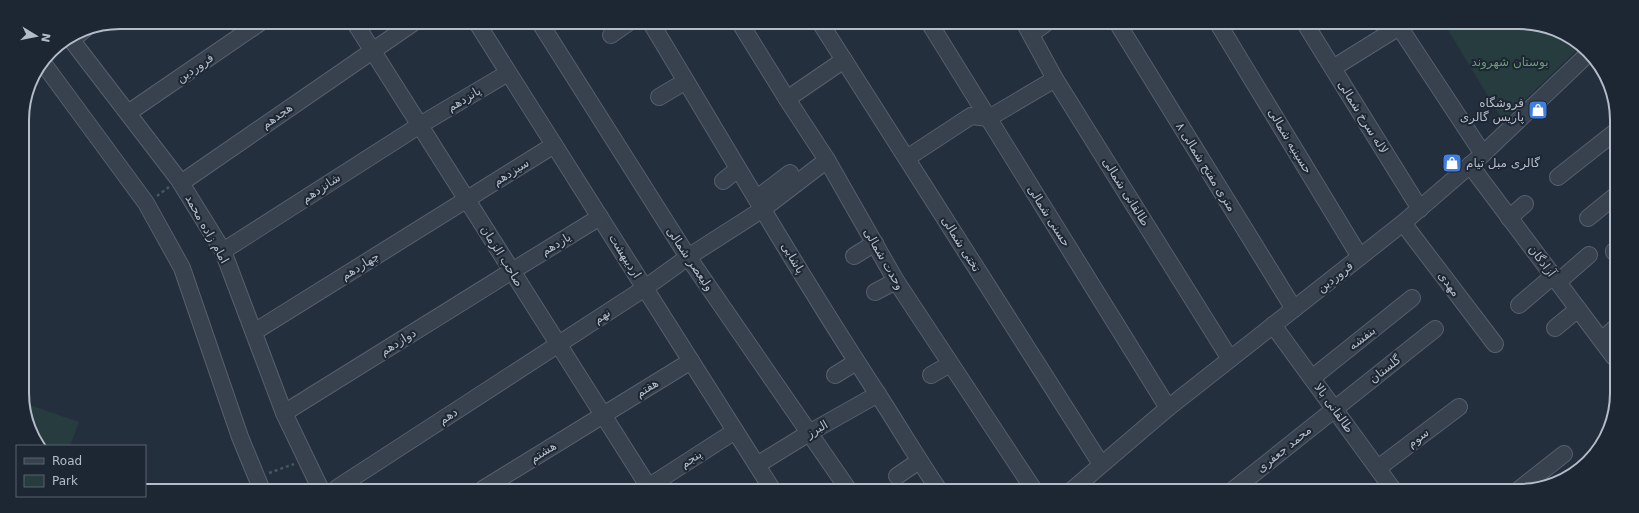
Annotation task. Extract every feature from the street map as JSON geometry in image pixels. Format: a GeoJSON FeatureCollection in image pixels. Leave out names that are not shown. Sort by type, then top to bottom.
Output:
{"type":"FeatureCollection","features":[{"type":"Feature","properties":{"kind":"street","name":"فروردین"},"geometry":{"type":"LineString","coordinates":[[128,113],[251,29]]}},
{"type":"Feature","properties":{"kind":"street","name":"صاحب الزمان"},"geometry":{"type":"LineString","coordinates":[[359,29],[603,415],[645,484]]}},
{"type":"Feature","properties":{"kind":"street","name":"هجدهم"},"geometry":{"type":"LineString","coordinates":[[180,181],[404,29]]}},
{"type":"Feature","properties":{"kind":"street","name":"اردیبهشت"},"geometry":{"type":"LineString","coordinates":[[481,29],[769,484]]}},
{"type":"Feature","properties":{"kind":"street","name":"ولیعصر شمالی"},"geometry":{"type":"LineString","coordinates":[[544,29],[688,257],[845,484]]}},
{"type":"Feature","properties":{"kind":"street"},"geometry":{"type":"LineString","coordinates":[[611,35],[620,29]]}},
{"type":"Feature","properties":{"kind":"street","name":"پاشایی"},"geometry":{"type":"LineString","coordinates":[[655,29],[856,362],[935,484]]}},
{"type":"Feature","properties":{"kind":"street","name":"وحدت شمالی"},"geometry":{"type":"LineString","coordinates":[[744,29],[787,100],[827,160],[896,281],[1030,484]]}},
{"type":"Feature","properties":{"kind":"street","name":"تختی شمالی"},"geometry":{"type":"LineString","coordinates":[[824,29],[1101,464]]}},
{"type":"Feature","properties":{"kind":"street","name":"حسنی شمالی"},"geometry":{"type":"LineString","coordinates":[[933,29],[1168,408]]}},
{"type":"Feature","properties":{"kind":"street","name":"طالقانی شمالی"},"geometry":{"type":"LineString","coordinates":[[1028,29],[1055,78],[1230,359]]}},
{"type":"Feature","properties":{"kind":"street","name":"۸ متری مفتح شمالی"},"geometry":{"type":"LineString","coordinates":[[1121,29],[1294,309]]}},
{"type":"Feature","properties":{"kind":"street","name":"حسینیه شمالی"},"geometry":{"type":"LineString","coordinates":[[1222,29],[1360,257]]}},
{"type":"Feature","properties":{"kind":"street","name":"لاله سرخ شمالی"},"geometry":{"type":"LineString","coordinates":[[1308,29],[1420,209]]}},
{"type":"Feature","properties":{"kind":"street"},"geometry":{"type":"LineString","coordinates":[[1332,68],[1393,29]]}},
{"type":"Feature","properties":{"kind":"street"},"geometry":{"type":"LineString","coordinates":[[1400,29],[1483,154]]}},
{"type":"Feature","properties":{"kind":"street","name":"امام زاده محمد"},"geometry":{"type":"LineString","coordinates":[[73,42],[180,181],[223,251],[284,413],[318,484]]}},
{"type":"Feature","properties":{"kind":"street","name":"فروردین"},"geometry":{"type":"LineString","coordinates":[[1079,484],[1168,408],[1420,209],[1483,154],[1584,57]]}},
{"type":"Feature","properties":{"kind":"street"},"geometry":{"type":"LineString","coordinates":[[787,100],[844,60]]}},
{"type":"Feature","properties":{"kind":"street"},"geometry":{"type":"LineString","coordinates":[[46,67],[146,203],[182,268],[240,437],[259,483]]}},
{"type":"Feature","properties":{"kind":"street","name":"پانزدهم"},"geometry":{"type":"LineString","coordinates":[[420,125],[508,72]]}},
{"type":"Feature","properties":{"kind":"street"},"geometry":{"type":"LineString","coordinates":[[907,158],[971,116],[989,118],[1055,78]]}},
{"type":"Feature","properties":{"kind":"street"},"geometry":{"type":"LineString","coordinates":[[659,97],[686,81]]}},
{"type":"Feature","properties":{"kind":"street","name":"شانزدهم"},"geometry":{"type":"LineString","coordinates":[[223,251],[420,125]]}},
{"type":"Feature","properties":{"kind":"street"},"geometry":{"type":"LineString","coordinates":[[1558,177],[1610,136]]}},
{"type":"Feature","properties":{"kind":"street","name":"سیزدهم"},"geometry":{"type":"LineString","coordinates":[[467,199],[554,145]]}},
{"type":"Feature","properties":{"kind":"street"},"geometry":{"type":"LineString","coordinates":[[760,203],[827,160]]}},
{"type":"Feature","properties":{"kind":"street","name":"آزادگان"},"geometry":{"type":"LineString","coordinates":[[1470,165],[1610,351]]}},
{"type":"Feature","properties":{"kind":"street"},"geometry":{"type":"LineString","coordinates":[[723,181],[738,169]]}},
{"type":"Feature","properties":{"kind":"street"},"geometry":{"type":"LineString","coordinates":[[760,203],[790,173]]}},
{"type":"Feature","properties":{"kind":"street","name":"چهاردهم"},"geometry":{"type":"LineString","coordinates":[[254,332],[467,199]]}},
{"type":"Feature","properties":{"kind":"street"},"geometry":{"type":"LineString","coordinates":[[1588,218],[1610,200]]}},
{"type":"Feature","properties":{"kind":"street","name":"نهم"},"geometry":{"type":"LineString","coordinates":[[558,344],[645,288],[760,203]]}},
{"type":"Feature","properties":{"kind":"street"},"geometry":{"type":"LineString","coordinates":[[1510,218],[1525,204]]}},
{"type":"Feature","properties":{"kind":"street","name":"یازدهم"},"geometry":{"type":"LineString","coordinates":[[512,270],[600,217]]}},
{"type":"Feature","properties":{"kind":"street","name":"مهدی"},"geometry":{"type":"LineString","coordinates":[[1403,223],[1495,344]]}},
{"type":"Feature","properties":{"kind":"street"},"geometry":{"type":"LineString","coordinates":[[854,256],[875,243]]}},
{"type":"Feature","properties":{"kind":"street"},"geometry":{"type":"LineString","coordinates":[[1519,305],[1589,255]]}},
{"type":"Feature","properties":{"kind":"street","name":"دوازدهم"},"geometry":{"type":"LineString","coordinates":[[284,413],[512,270]]}},
{"type":"Feature","properties":{"kind":"street"},"geometry":{"type":"LineString","coordinates":[[874,292],[896,281]]}},
{"type":"Feature","properties":{"kind":"street","name":"بنفشه"},"geometry":{"type":"LineString","coordinates":[[1312,378],[1412,298]]}},
{"type":"Feature","properties":{"kind":"street"},"geometry":{"type":"LineString","coordinates":[[1555,328],[1578,309]]}},
{"type":"Feature","properties":{"kind":"street","name":"طالقانی بالا"},"geometry":{"type":"LineString","coordinates":[[1273,325],[1390,484]]}},
{"type":"Feature","properties":{"kind":"street","name":"گلستان"},"geometry":{"type":"LineString","coordinates":[[1334,408],[1435,329]]}},
{"type":"Feature","properties":{"kind":"street"},"geometry":{"type":"LineString","coordinates":[[1602,340],[1610,333]]}},
{"type":"Feature","properties":{"kind":"street","name":"دهم"},"geometry":{"type":"LineString","coordinates":[[343,484],[558,344]]}},
{"type":"Feature","properties":{"kind":"street","name":"هفتم"},"geometry":{"type":"LineString","coordinates":[[603,415],[691,360]]}},
{"type":"Feature","properties":{"kind":"street"},"geometry":{"type":"LineString","coordinates":[[835,375],[856,362]]}},
{"type":"Feature","properties":{"kind":"street"},"geometry":{"type":"LineString","coordinates":[[930,375],[950,364]]}},
{"type":"Feature","properties":{"kind":"street","name":"البرز"},"geometry":{"type":"LineString","coordinates":[[757,465],[809,433],[878,394]]}},
{"type":"Feature","properties":{"kind":"street","name":"محمد جعفری"},"geometry":{"type":"LineString","coordinates":[[1240,484],[1334,408]]}},
{"type":"Feature","properties":{"kind":"street","name":"سوم"},"geometry":{"type":"LineString","coordinates":[[1378,468],[1459,408]]}},
{"type":"Feature","properties":{"kind":"street","name":"هشتم"},"geometry":{"type":"LineString","coordinates":[[491,484],[603,415]]}},
{"type":"Feature","properties":{"kind":"street","name":"پنجم"},"geometry":{"type":"LineString","coordinates":[[653,484],[735,431]]}},
{"type":"Feature","properties":{"kind":"street"},"geometry":{"type":"LineString","coordinates":[[1526,484],[1564,454]]}},
{"type":"Feature","properties":{"kind":"street"},"geometry":{"type":"LineString","coordinates":[[897,476],[919,461]]}},
{"type":"Feature","properties":{"kind":"path"},"geometry":{"type":"LineString","coordinates":[[146,203],[180,181]]}},
{"type":"Feature","properties":{"kind":"path"},"geometry":{"type":"LineString","coordinates":[[259,483],[306,459]]}},
{"type":"Feature","properties":{"kind":"green space","name":"بوستان شهروند"},"geometry":{"type":"Polygon","coordinates":[[[1447,29],[1531,30],[1554,36],[1577,50],[1503,121],[1447,29]]]}},
{"type":"Feature","properties":{"kind":"green space"},"geometry":{"type":"Polygon","coordinates":[[[30,405],[79,422],[70,445],[45,445],[38,433],[30,405]]]}},
{"type":"Feature","properties":{"kind":"place","name":"فروشگاه پاریس گالری"},"geometry":{"type":"Point","coordinates":[1538,110]}},
{"type":"Feature","properties":{"kind":"place","name":"گالری مبل تیام"},"geometry":{"type":"Point","coordinates":[1452,163]}}]}
